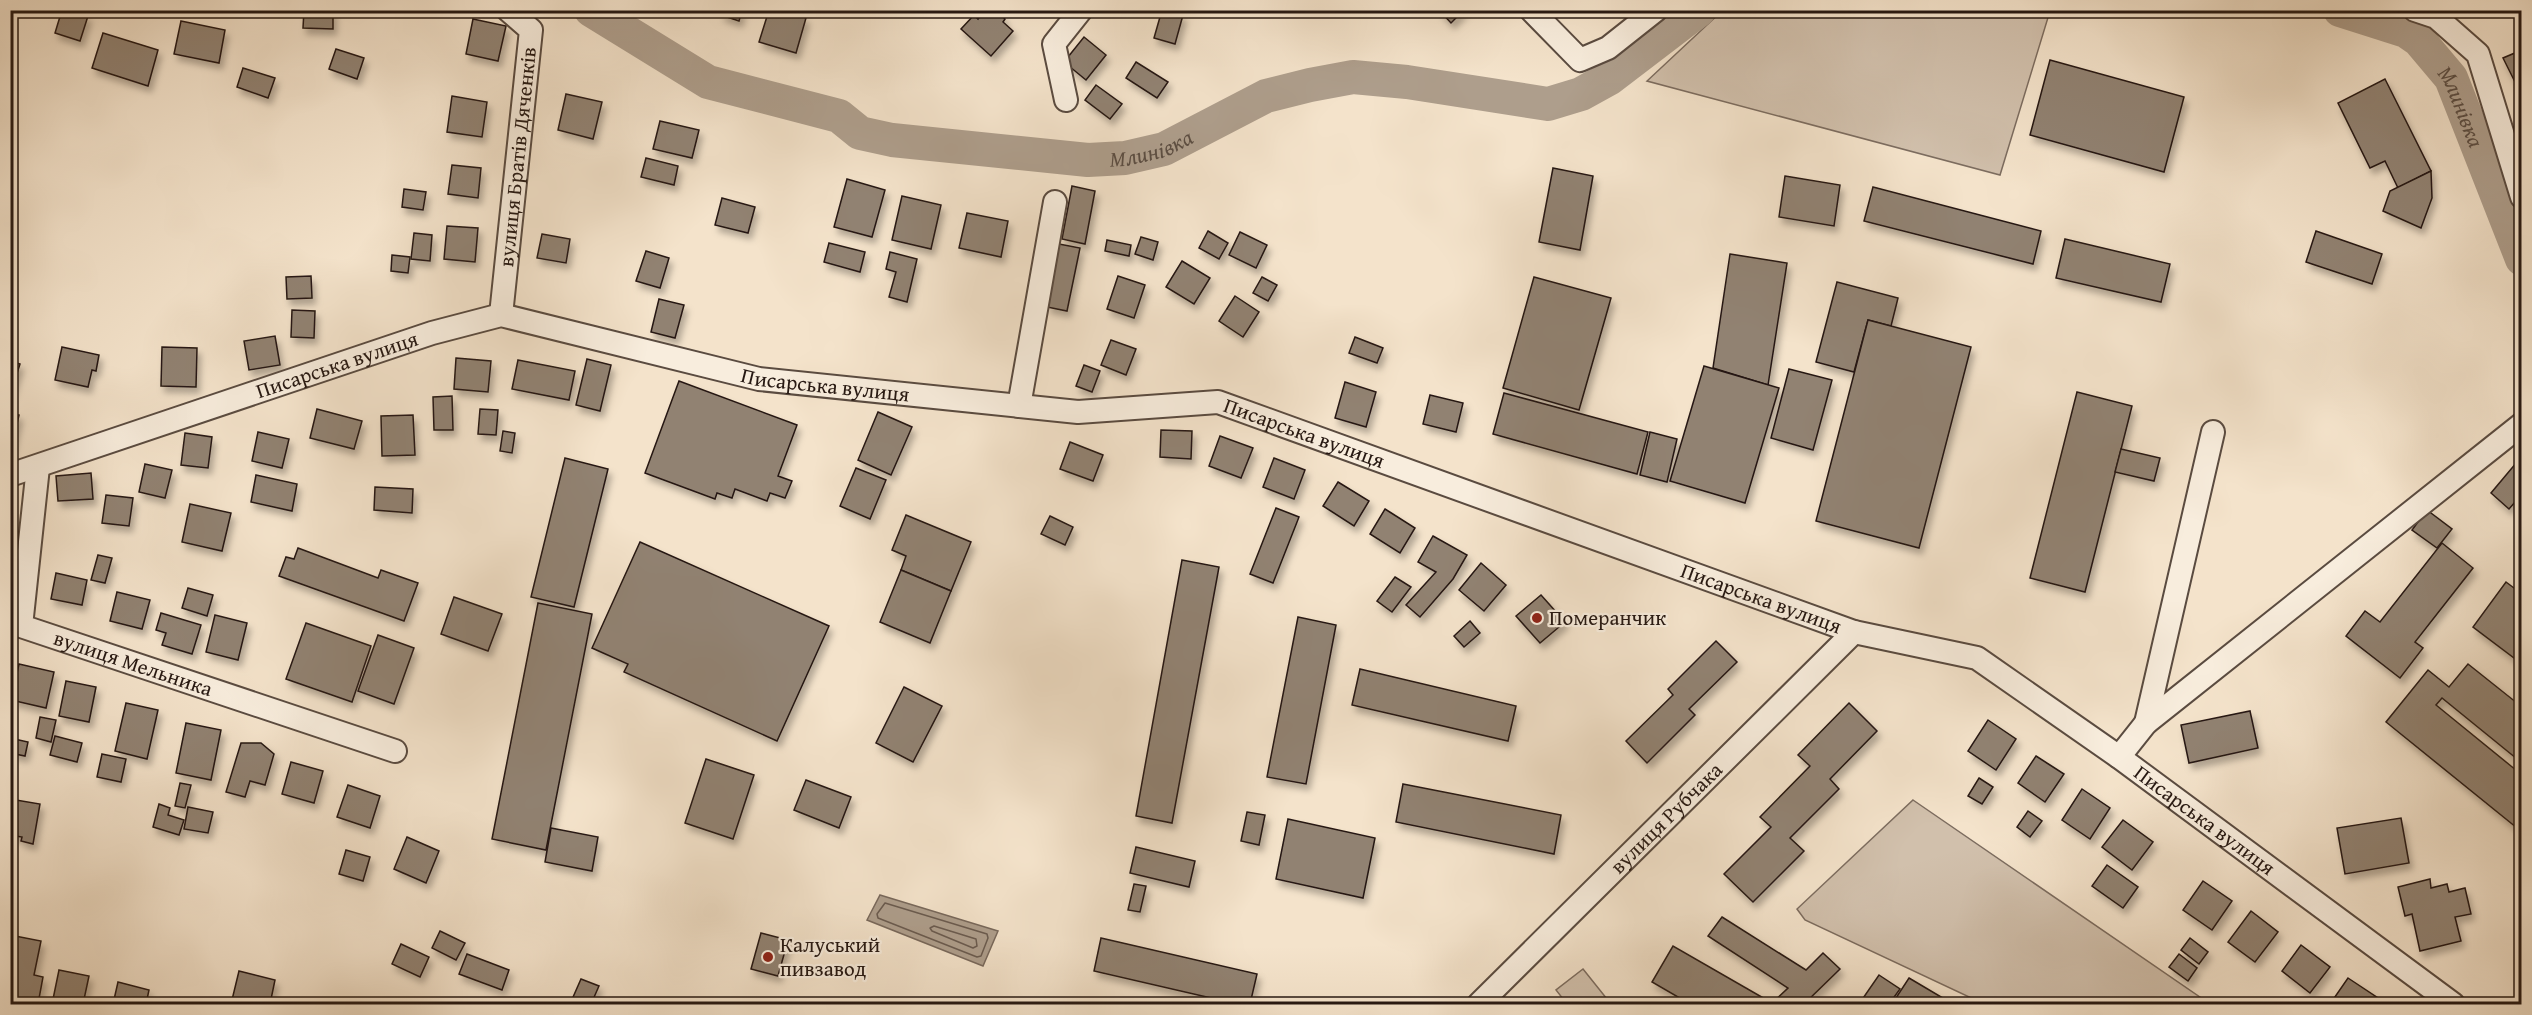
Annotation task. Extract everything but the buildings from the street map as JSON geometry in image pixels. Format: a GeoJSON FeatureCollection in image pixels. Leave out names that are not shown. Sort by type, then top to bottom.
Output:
{"type":"FeatureCollection","features":[{"type":"Feature","properties":{"kind":"street","name":"вулиця Братів Дяченків"},"geometry":{"type":"LineString","coordinates":[[501,315],[531,30],[508,10]]}},
{"type":"Feature","properties":{"kind":"street"},"geometry":{"type":"LineString","coordinates":[[1066,100],[1054,44],[1081,10]]}},
{"type":"Feature","properties":{"kind":"street"},"geometry":{"type":"LineString","coordinates":[[1531,10],[1580,60],[1608,48],[1656,10]]}},
{"type":"Feature","properties":{"kind":"street"},"geometry":{"type":"LineString","coordinates":[[2415,10],[2436,17],[2478,54],[2522,197]]}},
{"type":"Feature","properties":{"kind":"street"},"geometry":{"type":"LineString","coordinates":[[1019,406],[1055,202]]}},
{"type":"Feature","properties":{"kind":"street","name":"Писарська вулиця"},"geometry":{"type":"LineString","coordinates":[[10,475],[432,333],[501,315],[759,379],[1078,412],[1218,402],[1854,632],[1977,658],[2119,757],[2453,1005]]}},
{"type":"Feature","properties":{"kind":"street"},"geometry":{"type":"LineString","coordinates":[[2119,757],[2146,723],[2522,424]]}},
{"type":"Feature","properties":{"kind":"street"},"geometry":{"type":"LineString","coordinates":[[2146,723],[2213,432]]}},
{"type":"Feature","properties":{"kind":"street","name":"вулиця Мельника"},"geometry":{"type":"LineString","coordinates":[[38,467],[21,626],[395,751]]}},
{"type":"Feature","properties":{"kind":"street","name":"вулиця Рубчака"},"geometry":{"type":"LineString","coordinates":[[1479,1005],[1854,632]]}},
{"type":"Feature","properties":{"kind":"shaded area"},"geometry":{"type":"Polygon","coordinates":[[[1723,10],[2050,11],[2000,175],[1647,81],[1723,10]]]}},
{"type":"Feature","properties":{"kind":"shaded area"},"geometry":{"type":"Polygon","coordinates":[[[1913,800],[2210,1004],[1984,1004],[1805,920],[1797,909],[1913,800]]]}},
{"type":"Feature","properties":{"kind":"shaded area"},"geometry":{"type":"Polygon","coordinates":[[[1583,969],[1611,1004],[1567,1004],[1556,990],[1583,969]]]}},
{"type":"Feature","properties":{"kind":"water"},"geometry":{"type":"Polygon","coordinates":[[[880,895],[998,931],[983,966],[867,920],[880,895]]]}},
{"type":"Feature","properties":{"kind":"waterway","name":"Млинівка"},"geometry":{"type":"LineString","coordinates":[[591,10],[708,82],[839,116],[860,133],[892,140],[1088,160],[1125,158],[1164,149],[1266,96],[1353,77],[1407,82],[1548,104],[1581,94],[1610,78],[1699,10]]}},
{"type":"Feature","properties":{"kind":"waterway","name":"Млинівка"},"geometry":{"type":"LineString","coordinates":[[2340,10],[2406,31],[2419,40],[2451,78],[2522,259]]}},
{"type":"Feature","properties":{"kind":"place","name":"Померанчик"},"geometry":{"type":"Point","coordinates":[1537,618]}},
{"type":"Feature","properties":{"kind":"place","name":"Калуський пивзавод"},"geometry":{"type":"Point","coordinates":[768,957]}}]}
